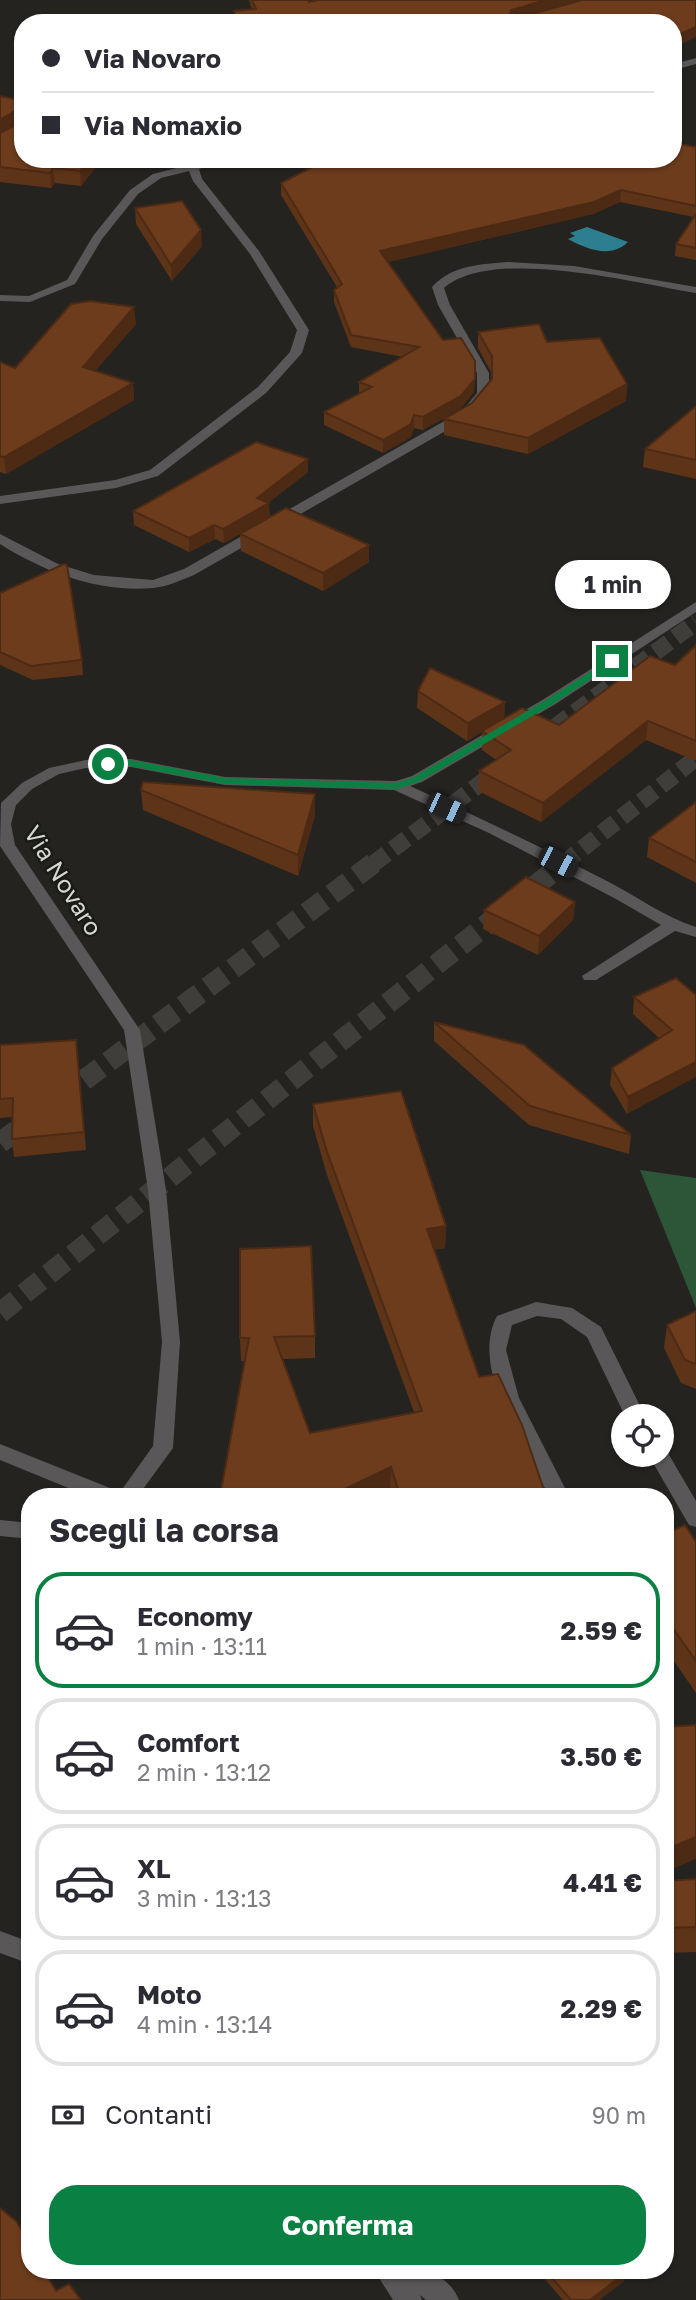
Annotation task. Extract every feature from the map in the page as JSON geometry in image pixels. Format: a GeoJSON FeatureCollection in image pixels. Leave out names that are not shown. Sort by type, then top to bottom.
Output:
{"type":"FeatureCollection","features":[{"type":"Feature","properties":{"kind":"street"},"geometry":{"type":"LineString","coordinates":[[0,298],[30,299],[71,282],[97,238],[135,192],[157,176],[189,168]]}},
{"type":"Feature","properties":{"kind":"street"},"geometry":{"type":"LineString","coordinates":[[0,500],[116,484],[154,473],[262,390],[296,353],[303,330],[255,253],[197,179],[193,168]]}},
{"type":"Feature","properties":{"kind":"street"},"geometry":{"type":"LineString","coordinates":[[0,538],[16,548],[92,580],[154,584],[189,572],[466,414],[483,393],[483,373],[444,305],[438,287],[452,275],[505,265],[547,267],[696,290]]}},
{"type":"Feature","properties":{"kind":"street"},"geometry":{"type":"LineString","coordinates":[[397,786],[417,779],[549,702],[696,606]]}},
{"type":"Feature","properties":{"kind":"street","name":"Via Novaro"},"geometry":{"type":"LineString","coordinates":[[133,1488],[163,1448],[172,1342],[157,1190],[132,1030],[7,845],[2,824],[9,803],[27,786],[54,771],[86,764],[131,763],[225,781],[397,786],[494,830],[622,895],[673,926],[696,932]]}},
{"type":"Feature","properties":{"kind":"street"},"geometry":{"type":"LineString","coordinates":[[590,976],[673,926]]}},
{"type":"Feature","properties":{"kind":"street"},"geometry":{"type":"LineString","coordinates":[[555,1488],[509,1398],[497,1350],[504,1321],[537,1309],[565,1313],[594,1332],[629,1404]]}},
{"type":"Feature","properties":{"kind":"street"},"geometry":{"type":"LineString","coordinates":[[0,1452],[88,1488]]}},
{"type":"Feature","properties":{"kind":"street"},"geometry":{"type":"LineString","coordinates":[[665,1467],[696,1520]]}},
{"type":"Feature","properties":{"kind":"street"},"geometry":{"type":"LineString","coordinates":[[0,1528],[21,1530]]}},
{"type":"Feature","properties":{"kind":"street"},"geometry":{"type":"LineString","coordinates":[[0,1942],[21,1950]]}},
{"type":"Feature","properties":{"kind":"street"},"geometry":{"type":"LineString","coordinates":[[394,2279],[409,2300]]}},
{"type":"Feature","properties":{"kind":"street"},"geometry":{"type":"LineString","coordinates":[[421,2279],[446,2300]]}},
{"type":"Feature","properties":{"kind":"green space"},"geometry":{"type":"Polygon","coordinates":[[[640,1170],[696,1178],[696,1308],[640,1170]]]}},
{"type":"Feature","properties":{"kind":"water"},"geometry":{"type":"Polygon","coordinates":[[[587,227],[628,242],[614,250],[598,251],[568,239],[575,236],[570,233],[587,227]]]}},
{"type":"Feature","properties":{"kind":"building"},"geometry":{"type":"Polygon","coordinates":[[[252,0],[546,0],[511,10],[510,14],[235,14],[234,11],[256,9],[252,0]]]}},
{"type":"Feature","properties":{"kind":"building"},"geometry":{"type":"Polygon","coordinates":[[[582,0],[696,0],[696,27],[682,33],[682,14],[533,14],[582,0]]]}},
{"type":"Feature","properties":{"kind":"building"},"geometry":{"type":"Polygon","coordinates":[[[0,96],[14,99],[14,112],[0,120],[0,96]]]}},
{"type":"Feature","properties":{"kind":"building"},"geometry":{"type":"Polygon","coordinates":[[[14,126],[14,168],[53,168],[50,173],[0,167],[0,133],[14,126]]]}},
{"type":"Feature","properties":{"kind":"building"},"geometry":{"type":"Polygon","coordinates":[[[682,144],[696,147],[696,206],[621,190],[594,202],[380,251],[443,340],[461,338],[475,361],[475,379],[461,396],[423,417],[414,415],[411,424],[383,440],[324,412],[372,387],[359,382],[419,347],[351,335],[334,290],[342,284],[281,183],[310,168],[682,168],[682,144]]]}},
{"type":"Feature","properties":{"kind":"building"},"geometry":{"type":"Polygon","coordinates":[[[53,168],[82,168],[80,171],[53,168]]]}},
{"type":"Feature","properties":{"kind":"building"},"geometry":{"type":"Polygon","coordinates":[[[182,201],[201,230],[171,265],[135,208],[182,201]]]}},
{"type":"Feature","properties":{"kind":"building"},"geometry":{"type":"Polygon","coordinates":[[[696,214],[696,248],[676,244],[696,214]]]}},
{"type":"Feature","properties":{"kind":"building"},"geometry":{"type":"Polygon","coordinates":[[[90,301],[134,307],[83,367],[133,383],[4,457],[0,456],[0,362],[15,368],[71,304],[90,301]]]}},
{"type":"Feature","properties":{"kind":"building"},"geometry":{"type":"Polygon","coordinates":[[[539,324],[547,342],[600,338],[627,384],[528,438],[444,419],[472,403],[492,379],[492,356],[478,332],[539,324]]]}},
{"type":"Feature","properties":{"kind":"building"},"geometry":{"type":"Polygon","coordinates":[[[696,406],[696,460],[645,449],[696,406]]]}},
{"type":"Feature","properties":{"kind":"building"},"geometry":{"type":"Polygon","coordinates":[[[256,442],[308,459],[257,498],[269,503],[223,529],[214,525],[189,538],[133,511],[256,442]]]}},
{"type":"Feature","properties":{"kind":"building"},"geometry":{"type":"Polygon","coordinates":[[[286,508],[369,545],[323,573],[240,534],[286,508]]]}},
{"type":"Feature","properties":{"kind":"building"},"geometry":{"type":"Polygon","coordinates":[[[67,565],[82,660],[31,666],[0,652],[0,593],[67,565]]]}},
{"type":"Feature","properties":{"kind":"building"},"geometry":{"type":"Polygon","coordinates":[[[696,645],[696,741],[648,721],[543,803],[479,771],[511,750],[482,731],[522,708],[559,725],[650,656],[675,665],[696,645]]]}},
{"type":"Feature","properties":{"kind":"building"},"geometry":{"type":"Polygon","coordinates":[[[430,668],[505,702],[468,723],[418,691],[430,668]]]}},
{"type":"Feature","properties":{"kind":"building"},"geometry":{"type":"Polygon","coordinates":[[[143,782],[315,794],[298,855],[141,790],[143,782]]]}},
{"type":"Feature","properties":{"kind":"building"},"geometry":{"type":"Polygon","coordinates":[[[696,802],[696,862],[649,838],[696,802]]]}},
{"type":"Feature","properties":{"kind":"building"},"geometry":{"type":"Polygon","coordinates":[[[526,877],[575,902],[539,936],[484,910],[526,877]]]}},
{"type":"Feature","properties":{"kind":"building"},"geometry":{"type":"Polygon","coordinates":[[[676,978],[696,995],[696,1062],[628,1097],[612,1068],[672,1030],[634,997],[676,978]]]}},
{"type":"Feature","properties":{"kind":"building"},"geometry":{"type":"Polygon","coordinates":[[[434,1022],[524,1045],[631,1135],[530,1106],[434,1022]]]}},
{"type":"Feature","properties":{"kind":"building"},"geometry":{"type":"Polygon","coordinates":[[[76,1040],[84,1132],[12,1139],[13,1098],[0,1099],[0,1045],[76,1040]]]}},
{"type":"Feature","properties":{"kind":"building"},"geometry":{"type":"Polygon","coordinates":[[[401,1091],[446,1226],[427,1229],[479,1377],[498,1374],[522,1425],[543,1488],[398,1488],[391,1467],[347,1488],[221,1488],[249,1338],[240,1338],[240,1249],[311,1246],[315,1336],[274,1337],[310,1433],[422,1411],[327,1152],[313,1104],[401,1091]]]}},
{"type":"Feature","properties":{"kind":"building"},"geometry":{"type":"Polygon","coordinates":[[[696,1311],[696,1364],[685,1360],[667,1325],[696,1311]]]}},
{"type":"Feature","properties":{"kind":"building"},"geometry":{"type":"Polygon","coordinates":[[[685,1525],[696,1542],[696,1661],[674,1630],[674,1530],[685,1525]]]}},
{"type":"Feature","properties":{"kind":"building"},"geometry":{"type":"Polygon","coordinates":[[[696,1725],[696,1837],[674,1846],[674,1726],[696,1725]]]}},
{"type":"Feature","properties":{"kind":"building"},"geometry":{"type":"Polygon","coordinates":[[[696,1879],[696,1927],[674,1928],[674,1880],[696,1879]]]}},
{"type":"Feature","properties":{"kind":"building"},"geometry":{"type":"Polygon","coordinates":[[[0,2208],[17,2222],[21,2229],[21,2279],[49,2279],[56,2291],[69,2284],[81,2300],[0,2300],[0,2208]]]}},
{"type":"Feature","properties":{"kind":"building"},"geometry":{"type":"Polygon","coordinates":[[[553,2279],[617,2279],[590,2300],[571,2300],[553,2279]]]}},
{"type":"Feature","properties":{"kind":"tunnel"},"geometry":{"type":"LineString","coordinates":[[535,742],[696,622]]}},
{"type":"Feature","properties":{"kind":"tunnel"},"geometry":{"type":"LineString","coordinates":[[563,864],[696,758]]}},
{"type":"Feature","properties":{"kind":"tunnel"},"geometry":{"type":"LineString","coordinates":[[373,864],[501,768]]}},
{"type":"Feature","properties":{"kind":"tunnel"},"geometry":{"type":"LineString","coordinates":[[59,1099],[375,862]]}},
{"type":"Feature","properties":{"kind":"tunnel"},"geometry":{"type":"LineString","coordinates":[[0,1313],[565,862]]}},
{"type":"Feature","properties":{"kind":"tunnel"},"geometry":{"type":"LineString","coordinates":[[0,1143],[33,1118]]}},
{"type":"Feature","properties":{"kind":"route"},"geometry":{"type":"LineString","coordinates":[[108,764],[131,763],[225,781],[397,786],[417,779],[549,702],[612,661]]}}]}
